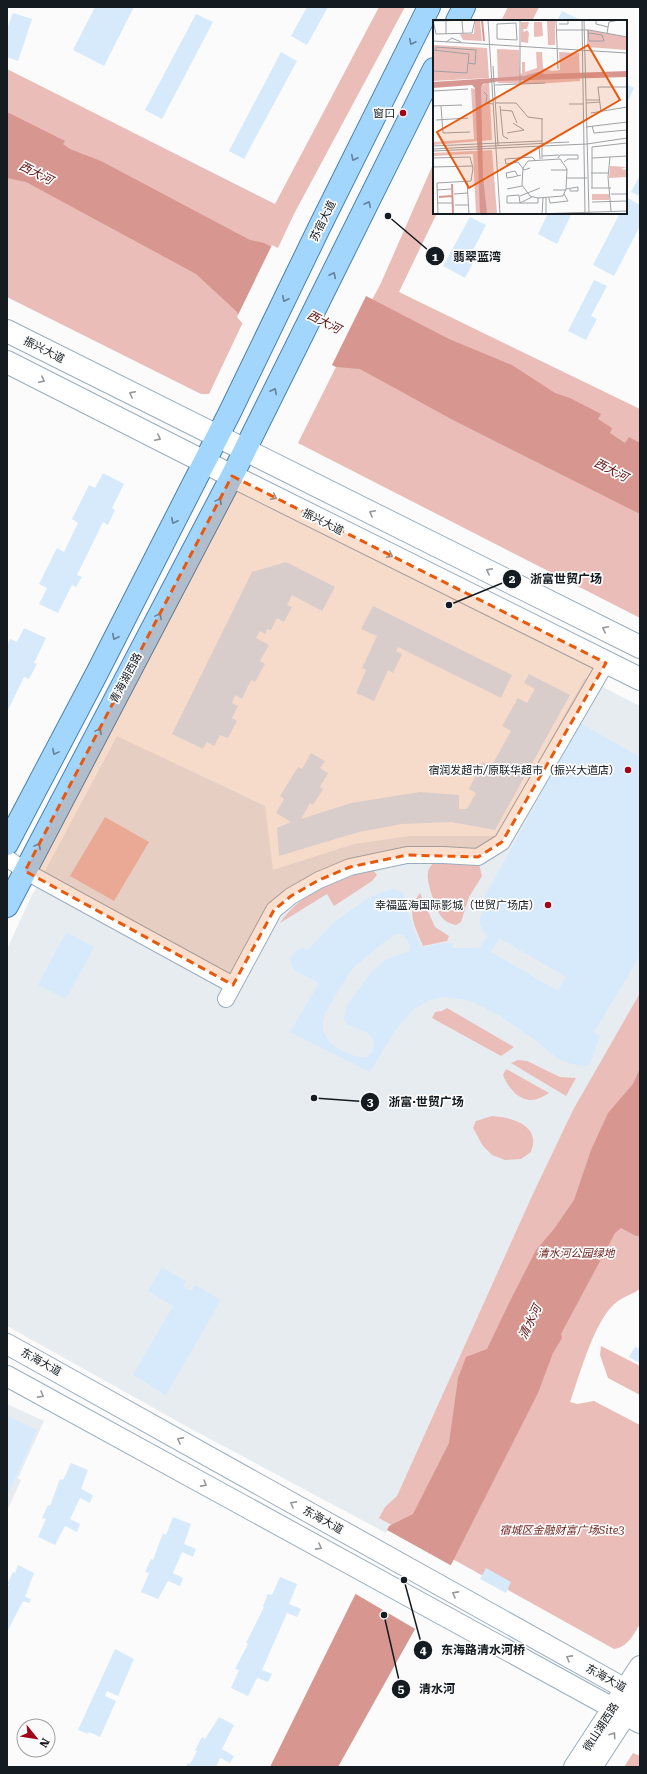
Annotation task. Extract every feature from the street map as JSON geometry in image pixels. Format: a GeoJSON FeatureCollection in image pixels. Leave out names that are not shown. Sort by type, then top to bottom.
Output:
{"type":"FeatureCollection","features":[{"type":"Feature","properties":{"kind":"main road","name":"苏宿大道"},"geometry":{"type":"LineString","coordinates":[[217,436],[429,7]]}},
{"type":"Feature","properties":{"kind":"main road"},"geometry":{"type":"LineString","coordinates":[[458,20],[464,7]]}},
{"type":"Feature","properties":{"kind":"main road"},"geometry":{"type":"LineString","coordinates":[[245,450],[433,71]]}},
{"type":"Feature","properties":{"kind":"main road","name":"振兴大道"},"geometry":{"type":"LineString","coordinates":[[7,332],[640,647]]}},
{"type":"Feature","properties":{"kind":"main road","name":"振兴大道"},"geometry":{"type":"LineString","coordinates":[[7,362],[640,679]]}},
{"type":"Feature","properties":{"kind":"main road"},"geometry":{"type":"LineString","coordinates":[[7,844],[97,673],[217,436]]}},
{"type":"Feature","properties":{"kind":"main road","name":"青海湖西路"},"geometry":{"type":"LineString","coordinates":[[7,906],[245,450]]}},
{"type":"Feature","properties":{"kind":"street"},"geometry":{"type":"LineString","coordinates":[[7,858],[25,871],[230,992],[274,910],[290,896],[319,880],[350,867],[407,855],[478,857],[502,842],[606,663]]}},
{"type":"Feature","properties":{"kind":"street","name":"东海大道"},"geometry":{"type":"LineString","coordinates":[[7,1344],[636,1694]]}},
{"type":"Feature","properties":{"kind":"street","name":"东海大道"},"geometry":{"type":"LineString","coordinates":[[7,1376],[626,1715]]}},
{"type":"Feature","properties":{"kind":"street","name":"微山湖西路"},"geometry":{"type":"LineString","coordinates":[[592,1767],[626,1715],[636,1694],[640,1666]]}},
{"type":"Feature","properties":{"kind":"street","name":"微山湖西路"},"geometry":{"type":"LineString","coordinates":[[574,1767],[626,1715]]}},
{"type":"Feature","properties":{"kind":"highlighted area"},"geometry":{"type":"Polygon","coordinates":[[[232,476],[606,663],[502,842],[478,857],[407,855],[350,867],[319,880],[291,896],[274,910],[233,985],[25,871],[232,476]]]}},
{"type":"Feature","properties":{"kind":"shaded area"},"geometry":{"type":"Polygon","coordinates":[[[585,678],[640,706],[640,1067],[413,1514],[389,1526],[386,1533],[184,1425],[7,1326],[7,949],[31,897],[117,736],[265,806],[273,870],[354,844],[410,836],[497,836],[585,678]]]}},
{"type":"Feature","properties":{"kind":"shaded area"},"geometry":{"type":"Polygon","coordinates":[[[7,1404],[44,1421],[18,1478],[21,1480],[7,1511],[7,1404]]]}},
{"type":"Feature","properties":{"kind":"green space"},"geometry":{"type":"Polygon","coordinates":[[[379,7],[405,7],[294,214],[209,394],[201,394],[7,297],[7,69],[275,204],[379,7]]]}},
{"type":"Feature","properties":{"kind":"green space"},"geometry":{"type":"Polygon","coordinates":[[[508,7],[539,7],[532,20],[502,20],[508,7]]]}},
{"type":"Feature","properties":{"kind":"green space"},"geometry":{"type":"Polygon","coordinates":[[[433,164],[433,214],[437,214],[399,292],[640,409],[640,618],[298,443],[336,367],[381,283],[433,164]]]}},
{"type":"Feature","properties":{"kind":"green space"},"geometry":{"type":"Polygon","coordinates":[[[105,817],[149,842],[114,901],[70,876],[105,817]]]}},
{"type":"Feature","properties":{"kind":"green space"},"geometry":{"type":"Polygon","coordinates":[[[434,862],[479,864],[482,876],[469,897],[461,922],[456,925],[447,922],[442,917],[438,912],[434,901],[428,877],[429,870],[434,862]]]}},
{"type":"Feature","properties":{"kind":"green space"},"geometry":{"type":"Polygon","coordinates":[[[367,870],[373,870],[377,875],[372,881],[334,906],[327,894],[280,923],[297,904],[319,889],[367,870]]]}},
{"type":"Feature","properties":{"kind":"green space"},"geometry":{"type":"Polygon","coordinates":[[[420,893],[435,927],[449,936],[447,941],[423,946],[413,920],[412,913],[415,900],[420,893]]]}},
{"type":"Feature","properties":{"kind":"green space","name":"清水河公园绿地"},"geometry":{"type":"Polygon","coordinates":[[[640,993],[640,1289],[618,1301],[602,1320],[589,1347],[570,1402],[577,1404],[594,1401],[640,1425],[640,1624],[627,1643],[614,1649],[379,1518],[385,1507],[397,1496],[532,1196],[573,1110],[640,993]]]}},
{"type":"Feature","properties":{"kind":"green space"},"geometry":{"type":"Polygon","coordinates":[[[447,1008],[514,1047],[501,1056],[432,1018],[435,1012],[442,1011],[447,1008]]]}},
{"type":"Feature","properties":{"kind":"green space"},"geometry":{"type":"Polygon","coordinates":[[[518,1060],[527,1061],[560,1077],[576,1078],[566,1096],[511,1063],[518,1060]]]}},
{"type":"Feature","properties":{"kind":"green space"},"geometry":{"type":"Polygon","coordinates":[[[506,1069],[549,1093],[538,1099],[531,1100],[521,1097],[512,1090],[505,1080],[503,1075],[506,1069]]]}},
{"type":"Feature","properties":{"kind":"green space"},"geometry":{"type":"Polygon","coordinates":[[[492,1116],[511,1119],[528,1128],[533,1141],[531,1152],[521,1159],[505,1160],[492,1155],[483,1146],[473,1128],[476,1121],[492,1116]]]}},
{"type":"Feature","properties":{"kind":"green space"},"geometry":{"type":"Polygon","coordinates":[[[601,1346],[640,1366],[640,1395],[608,1378],[600,1355],[601,1346]]]}},
{"type":"Feature","properties":{"kind":"green space"},"geometry":{"type":"Polygon","coordinates":[[[633,1753],[640,1756],[640,1767],[624,1767],[633,1753]]]}},
{"type":"Feature","properties":{"kind":"water","name":"西大河"},"geometry":{"type":"Polygon","coordinates":[[[7,112],[65,141],[63,144],[70,149],[101,161],[250,240],[264,243],[449,339],[512,365],[555,393],[570,398],[601,414],[598,419],[612,428],[610,433],[625,443],[629,437],[640,443],[640,514],[451,419],[360,369],[336,367],[244,322],[236,311],[196,274],[26,182],[7,178],[7,112]]]}},
{"type":"Feature","properties":{"kind":"water"},"geometry":{"type":"Polygon","coordinates":[[[640,1068],[640,1236],[636,1236],[621,1228],[615,1233],[561,1334],[562,1338],[553,1353],[538,1393],[453,1561],[338,1767],[270,1767],[389,1526],[413,1514],[449,1443],[458,1378],[466,1357],[487,1349],[536,1250],[554,1229],[574,1200],[591,1150],[608,1113],[633,1084],[640,1068]]]}},
{"type":"Feature","properties":{"kind":"pier"},"geometry":{"type":"Polygon","coordinates":[[[272,245],[367,294],[331,367],[243,324],[237,317],[272,245]]]}},
{"type":"Feature","properties":{"kind":"pier"},"geometry":{"type":"Polygon","coordinates":[[[387,1530],[452,1566],[417,1630],[354,1593],[387,1530]]]}},
{"type":"Feature","properties":{"kind":"building"},"geometry":{"type":"Polygon","coordinates":[[[95,7],[134,7],[104,66],[73,50],[95,7]]]}},
{"type":"Feature","properties":{"kind":"building"},"geometry":{"type":"Polygon","coordinates":[[[307,7],[328,7],[307,45],[291,36],[307,7]]]}},
{"type":"Feature","properties":{"kind":"building"},"geometry":{"type":"Polygon","coordinates":[[[562,11],[581,20],[558,20],[562,11]]]}},
{"type":"Feature","properties":{"kind":"building"},"geometry":{"type":"Polygon","coordinates":[[[13,13],[32,19],[18,61],[7,57],[7,29],[13,13]]]}},
{"type":"Feature","properties":{"kind":"building"},"geometry":{"type":"Polygon","coordinates":[[[196,14],[213,22],[162,119],[145,110],[196,14]]]}},
{"type":"Feature","properties":{"kind":"building"},"geometry":{"type":"Polygon","coordinates":[[[281,52],[297,61],[244,159],[229,151],[281,52]]]}},
{"type":"Feature","properties":{"kind":"building"},"geometry":{"type":"Polygon","coordinates":[[[627,84],[634,88],[627,103],[627,84]]]}},
{"type":"Feature","properties":{"kind":"building"},"geometry":{"type":"Polygon","coordinates":[[[640,175],[640,196],[631,192],[640,175]]]}},
{"type":"Feature","properties":{"kind":"building"},"geometry":{"type":"Polygon","coordinates":[[[628,198],[640,205],[640,226],[614,276],[593,265],[619,214],[627,214],[628,198]]]}},
{"type":"Feature","properties":{"kind":"building"},"geometry":{"type":"Polygon","coordinates":[[[548,214],[572,214],[557,244],[538,234],[548,214]]]}},
{"type":"Feature","properties":{"kind":"building"},"geometry":{"type":"Polygon","coordinates":[[[470,217],[486,225],[469,258],[474,261],[465,278],[443,266],[470,217]]]}},
{"type":"Feature","properties":{"kind":"building"},"geometry":{"type":"Polygon","coordinates":[[[594,280],[607,286],[591,316],[597,319],[586,340],[568,331],[594,280]]]}},
{"type":"Feature","properties":{"kind":"building"},"geometry":{"type":"Polygon","coordinates":[[[103,473],[124,484],[112,508],[115,510],[108,525],[103,522],[77,575],[82,577],[76,587],[72,585],[58,613],[39,604],[47,588],[39,584],[57,548],[64,552],[78,523],[72,519],[89,485],[95,488],[103,473]]]}},
{"type":"Feature","properties":{"kind":"building"},"geometry":{"type":"Polygon","coordinates":[[[286,562],[335,587],[322,611],[292,595],[287,605],[292,607],[284,622],[277,618],[271,630],[267,629],[265,634],[260,631],[256,638],[269,645],[260,661],[265,664],[255,682],[251,680],[242,699],[235,695],[232,703],[238,706],[232,718],[237,721],[228,738],[220,735],[214,746],[207,742],[203,749],[172,734],[252,572],[286,562]]]}},
{"type":"Feature","properties":{"kind":"building"},"geometry":{"type":"Polygon","coordinates":[[[373,606],[512,675],[501,698],[398,647],[396,651],[402,654],[393,673],[388,670],[374,701],[356,693],[366,670],[362,668],[377,636],[361,629],[373,606]]]}},
{"type":"Feature","properties":{"kind":"building"},"geometry":{"type":"Polygon","coordinates":[[[24,628],[46,638],[34,663],[37,664],[29,679],[24,677],[7,712],[7,646],[10,639],[17,642],[24,628]]]}},
{"type":"Feature","properties":{"kind":"building"},"geometry":{"type":"Polygon","coordinates":[[[529,674],[570,695],[495,830],[451,822],[402,824],[359,832],[279,856],[277,828],[291,822],[276,813],[284,799],[280,796],[298,767],[302,769],[311,753],[325,761],[320,768],[328,773],[320,787],[323,789],[313,805],[310,803],[301,819],[351,803],[420,792],[459,795],[459,809],[467,809],[476,793],[469,789],[483,762],[491,767],[511,731],[502,726],[518,698],[527,703],[535,689],[524,683],[529,674]]]}},
{"type":"Feature","properties":{"kind":"building"},"geometry":{"type":"Polygon","coordinates":[[[580,723],[640,757],[640,956],[594,1032],[600,1036],[590,1064],[586,1066],[571,1064],[557,1058],[532,1038],[500,1016],[473,1002],[443,997],[430,1000],[414,1009],[397,1028],[370,1072],[290,1032],[319,983],[297,972],[292,967],[290,959],[295,951],[302,948],[308,950],[333,923],[365,900],[382,892],[394,889],[403,893],[407,904],[404,911],[408,913],[421,948],[437,944],[454,943],[452,948],[479,948],[487,937],[480,924],[480,918],[483,910],[479,907],[580,723]],[[397,934],[380,945],[351,970],[325,1013],[323,1030],[329,1042],[342,1051],[358,1057],[367,1057],[372,1052],[374,1045],[373,1039],[368,1033],[347,1024],[344,1019],[347,1005],[373,970],[387,959],[409,951],[410,946],[408,941],[403,935],[397,934]],[[499,938],[491,952],[558,991],[566,977],[499,938]]]}},
{"type":"Feature","properties":{"kind":"building"},"geometry":{"type":"Polygon","coordinates":[[[66,932],[94,947],[66,999],[38,985],[66,932]]]}},
{"type":"Feature","properties":{"kind":"building"},"geometry":{"type":"Polygon","coordinates":[[[162,1267],[186,1281],[183,1286],[192,1291],[195,1285],[221,1300],[166,1395],[133,1375],[173,1306],[148,1291],[162,1267]]]}},
{"type":"Feature","properties":{"kind":"building"},"geometry":{"type":"Polygon","coordinates":[[[635,1347],[640,1349],[640,1363],[629,1357],[635,1347]]]}},
{"type":"Feature","properties":{"kind":"building"},"geometry":{"type":"Polygon","coordinates":[[[7,1416],[37,1430],[7,1496],[7,1416]]]}},
{"type":"Feature","properties":{"kind":"building"},"geometry":{"type":"Polygon","coordinates":[[[71,1463],[88,1470],[81,1489],[93,1495],[90,1503],[80,1498],[70,1519],[80,1524],[77,1532],[65,1526],[55,1545],[38,1537],[46,1519],[42,1518],[48,1505],[50,1506],[60,1479],[63,1480],[71,1463]]]}},
{"type":"Feature","properties":{"kind":"building"},"geometry":{"type":"Polygon","coordinates":[[[173,1517],[191,1524],[184,1544],[196,1549],[193,1557],[182,1552],[173,1573],[183,1578],[180,1586],[168,1581],[158,1599],[141,1592],[149,1573],[145,1572],[151,1559],[153,1560],[163,1533],[166,1535],[173,1517]]]}},
{"type":"Feature","properties":{"kind":"building"},"geometry":{"type":"Polygon","coordinates":[[[18,1565],[34,1573],[25,1597],[31,1599],[29,1603],[23,1601],[7,1632],[7,1589],[9,1584],[7,1584],[13,1572],[15,1573],[18,1565]]]}},
{"type":"Feature","properties":{"kind":"building"},"geometry":{"type":"Polygon","coordinates":[[[486,1568],[511,1582],[506,1593],[480,1579],[486,1568]]]}},
{"type":"Feature","properties":{"kind":"building"},"geometry":{"type":"Polygon","coordinates":[[[280,1577],[297,1584],[289,1604],[301,1609],[297,1617],[287,1613],[262,1670],[272,1674],[268,1682],[257,1678],[248,1696],[231,1688],[239,1670],[235,1669],[248,1644],[246,1643],[264,1607],[263,1606],[268,1594],[272,1595],[280,1577]]]}},
{"type":"Feature","properties":{"kind":"building"},"geometry":{"type":"Polygon","coordinates":[[[115,1649],[134,1659],[118,1696],[107,1691],[105,1696],[116,1701],[100,1737],[89,1732],[88,1734],[78,1730],[115,1649]]]}},
{"type":"Feature","properties":{"kind":"building"},"geometry":{"type":"Polygon","coordinates":[[[219,1717],[234,1725],[222,1749],[234,1756],[230,1763],[220,1758],[216,1767],[186,1767],[188,1763],[190,1764],[197,1751],[195,1750],[202,1737],[205,1739],[219,1717]]]}},
{"type":"Feature","properties":{"kind":"place","name":"窗口"},"geometry":{"type":"Point","coordinates":[403,113]}},
{"type":"Feature","properties":{"kind":"place","name":"翡翠蓝湾"},"geometry":{"type":"Point","coordinates":[388,216]}},
{"type":"Feature","properties":{"kind":"place","name":"浙富世贸广场"},"geometry":{"type":"Point","coordinates":[449,605]}},
{"type":"Feature","properties":{"kind":"place","name":"宿润发超市/原联华超市（振兴大道店）"},"geometry":{"type":"Point","coordinates":[628,770]}},
{"type":"Feature","properties":{"kind":"place","name":"幸福蓝海国际影城（世贸广场店）"},"geometry":{"type":"Point","coordinates":[548,905]}},
{"type":"Feature","properties":{"kind":"place","name":"浙富·世贸广场"},"geometry":{"type":"Point","coordinates":[314,1098]}},
{"type":"Feature","properties":{"kind":"place","name":"东海路清水河桥"},"geometry":{"type":"Point","coordinates":[404,1580]}},
{"type":"Feature","properties":{"kind":"place","name":"清水河"},"geometry":{"type":"Point","coordinates":[384,1615]}},
{"type":"Feature","properties":{"kind":"park label","name":"宿城区金融财富广场Site3"},"geometry":{"type":"Point","coordinates":[562,1530]}}]}
